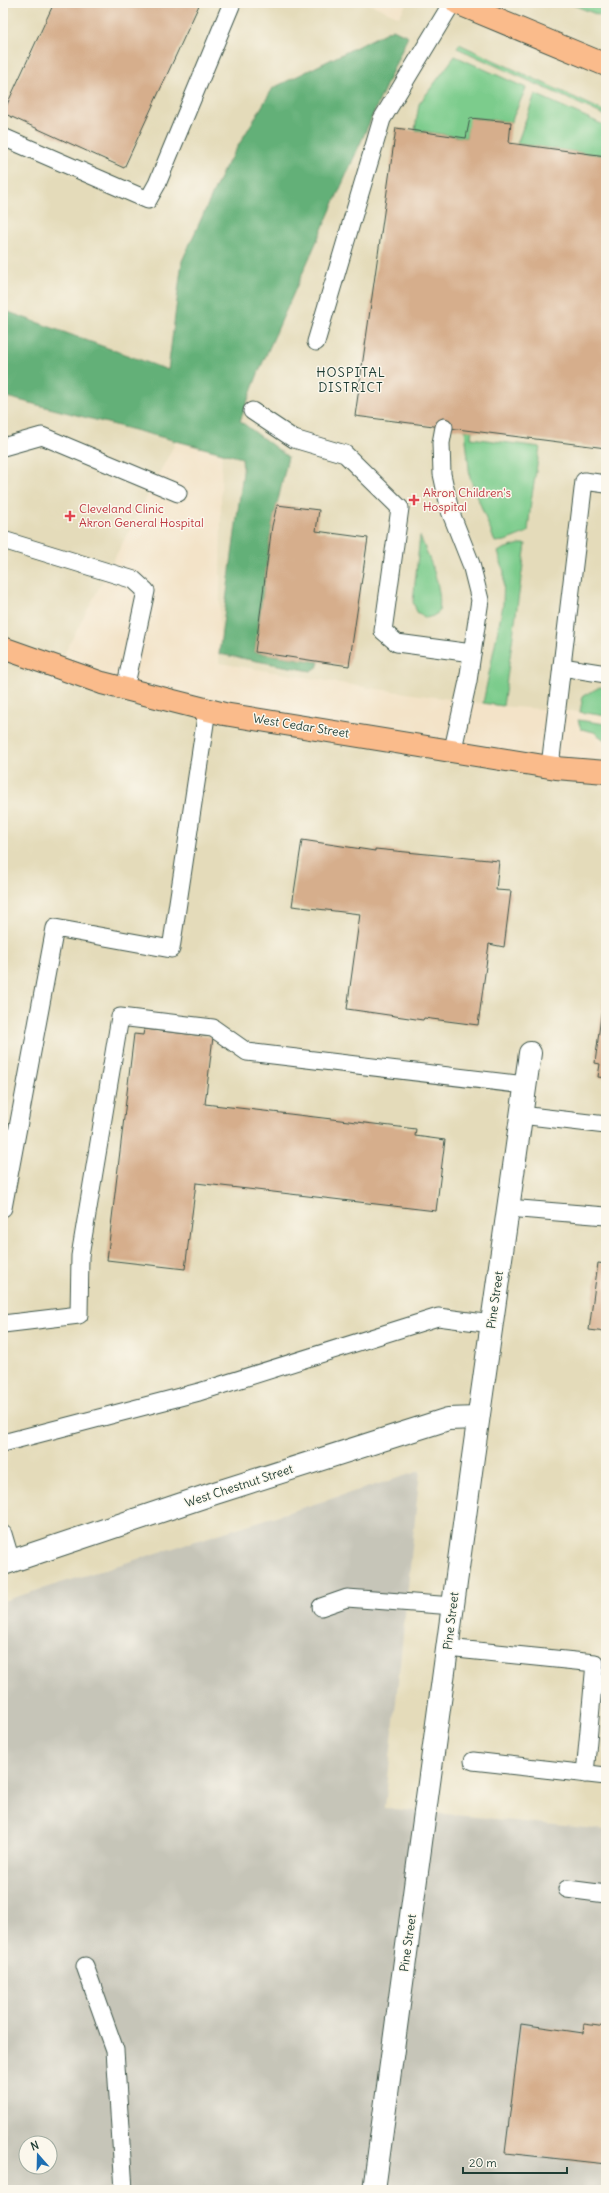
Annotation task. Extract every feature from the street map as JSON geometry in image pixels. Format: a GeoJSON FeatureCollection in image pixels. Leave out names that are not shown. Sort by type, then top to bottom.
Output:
{"type":"FeatureCollection","features":[{"type":"Feature","properties":{"kind":"main road"},"geometry":{"type":"LineString","coordinates":[[457,3],[606,65]]}},
{"type":"Feature","properties":{"kind":"main road","name":"West Cedar Street"},"geometry":{"type":"LineString","coordinates":[[3,648],[102,683],[207,710],[258,720],[453,749],[550,766],[606,772]]}},
{"type":"Feature","properties":{"kind":"street","name":"Pine Street"},"geometry":{"type":"LineString","coordinates":[[374,2190],[478,1418],[530,1053]]}},
{"type":"Feature","properties":{"kind":"street","name":"West Chestnut Street"},"geometry":{"type":"LineString","coordinates":[[7,1563],[215,1493],[448,1419],[478,1418]]}},
{"type":"Feature","properties":{"kind":"lane"},"geometry":{"type":"LineString","coordinates":[[3,138],[148,200],[157,184],[232,3]]}},
{"type":"Feature","properties":{"kind":"lane"},"geometry":{"type":"LineString","coordinates":[[316,342],[382,119],[452,3]]}},
{"type":"Feature","properties":{"kind":"lane"},"geometry":{"type":"LineString","coordinates":[[252,411],[294,439],[345,454],[400,508],[383,631],[397,643],[472,653]]}},
{"type":"Feature","properties":{"kind":"lane"},"geometry":{"type":"LineString","coordinates":[[444,427],[441,443],[442,474],[450,511],[471,564],[480,600],[472,653],[453,749]]}},
{"type":"Feature","properties":{"kind":"lane"},"geometry":{"type":"LineString","coordinates":[[3,447],[42,436],[178,493]]}},
{"type":"Feature","properties":{"kind":"lane"},"geometry":{"type":"LineString","coordinates":[[550,766],[584,481],[606,484]]}},
{"type":"Feature","properties":{"kind":"lane"},"geometry":{"type":"LineString","coordinates":[[3,540],[134,580],[146,591],[125,689]]}},
{"type":"Feature","properties":{"kind":"lane"},"geometry":{"type":"LineString","coordinates":[[562,667],[606,674]]}},
{"type":"Feature","properties":{"kind":"lane"},"geometry":{"type":"LineString","coordinates":[[3,1208],[55,928],[172,949],[207,710]]}},
{"type":"Feature","properties":{"kind":"lane"},"geometry":{"type":"LineString","coordinates":[[3,1324],[79,1315],[80,1256],[120,1017],[213,1028],[247,1052],[525,1085]]}},
{"type":"Feature","properties":{"kind":"lane"},"geometry":{"type":"LineString","coordinates":[[521,1115],[606,1125]]}},
{"type":"Feature","properties":{"kind":"lane"},"geometry":{"type":"LineString","coordinates":[[508,1208],[606,1216]]}},
{"type":"Feature","properties":{"kind":"lane"},"geometry":{"type":"LineString","coordinates":[[3,1443],[198,1392],[438,1317],[492,1324]]}},
{"type":"Feature","properties":{"kind":"lane"},"geometry":{"type":"LineString","coordinates":[[3,1534],[7,1563]]}},
{"type":"Feature","properties":{"kind":"lane"},"geometry":{"type":"LineString","coordinates":[[322,1608],[347,1598],[453,1606]]}},
{"type":"Feature","properties":{"kind":"lane"},"geometry":{"type":"LineString","coordinates":[[447,1648],[595,1663],[585,1774]]}},
{"type":"Feature","properties":{"kind":"lane"},"geometry":{"type":"LineString","coordinates":[[473,1761],[606,1776]]}},
{"type":"Feature","properties":{"kind":"lane"},"geometry":{"type":"LineString","coordinates":[[566,1889],[606,1894]]}},
{"type":"Feature","properties":{"kind":"lane"},"geometry":{"type":"LineString","coordinates":[[85,1966],[115,2050],[124,2190]]}},
{"type":"Feature","properties":{"kind":"shaded area"},"geometry":{"type":"Polygon","coordinates":[[[3,3],[368,3],[399,17],[407,3],[606,3],[606,716],[570,711],[500,706],[370,688],[219,663],[223,352],[50,681],[606,774],[606,1830],[385,1808],[420,1471],[3,1601],[3,3]]]}},
{"type":"Feature","properties":{"kind":"shaded area"},"geometry":{"type":"Polygon","coordinates":[[[420,1471],[385,1808],[606,1830],[606,2190],[3,2190],[3,1601],[420,1471]]]}},
{"type":"Feature","properties":{"kind":"green space"},"geometry":{"type":"Polygon","coordinates":[[[568,3],[606,3],[606,18],[568,3]]]}},
{"type":"Feature","properties":{"kind":"green space"},"geometry":{"type":"Polygon","coordinates":[[[393,29],[408,36],[259,371],[240,421],[288,457],[272,526],[255,652],[319,662],[317,668],[311,671],[219,654],[243,472],[242,458],[3,396],[3,310],[168,370],[182,261],[223,171],[273,88],[393,29]]]}},
{"type":"Feature","properties":{"kind":"green space"},"geometry":{"type":"Polygon","coordinates":[[[459,44],[606,112],[606,116],[457,48],[459,44]]]}},
{"type":"Feature","properties":{"kind":"green space"},"geometry":{"type":"Polygon","coordinates":[[[455,56],[526,88],[511,122],[471,118],[466,138],[415,130],[419,104],[455,56]]]}},
{"type":"Feature","properties":{"kind":"green space"},"geometry":{"type":"Polygon","coordinates":[[[535,94],[606,126],[606,156],[517,144],[535,94]]]}},
{"type":"Feature","properties":{"kind":"green space"},"geometry":{"type":"Polygon","coordinates":[[[465,430],[472,430],[471,438],[540,447],[531,501],[528,532],[505,541],[495,542],[470,478],[465,430]]]}},
{"type":"Feature","properties":{"kind":"green space"},"geometry":{"type":"Polygon","coordinates":[[[420,536],[431,563],[437,583],[440,602],[439,612],[426,618],[417,612],[413,602],[420,536]]]}},
{"type":"Feature","properties":{"kind":"green space"},"geometry":{"type":"Polygon","coordinates":[[[520,544],[526,544],[503,706],[483,703],[503,605],[504,572],[498,552],[520,544]]]}},
{"type":"Feature","properties":{"kind":"green space"},"geometry":{"type":"Polygon","coordinates":[[[600,687],[606,688],[606,716],[580,712],[583,696],[600,687]]]}},
{"type":"Feature","properties":{"kind":"green space"},"geometry":{"type":"Polygon","coordinates":[[[578,720],[606,724],[606,741],[594,732],[581,729],[578,720]]]}},
{"type":"Feature","properties":{"kind":"building"},"geometry":{"type":"Polygon","coordinates":[[[54,3],[200,3],[124,168],[3,113],[54,3]]]}},
{"type":"Feature","properties":{"kind":"building"},"geometry":{"type":"Polygon","coordinates":[[[470,118],[511,122],[509,143],[606,156],[606,448],[355,416],[396,128],[466,138],[470,118]]]}},
{"type":"Feature","properties":{"kind":"building"},"geometry":{"type":"Polygon","coordinates":[[[277,505],[319,510],[316,531],[368,538],[349,666],[255,652],[272,526],[277,505]]]}},
{"type":"Feature","properties":{"kind":"building"},"geometry":{"type":"Polygon","coordinates":[[[302,840],[375,851],[375,849],[499,861],[496,890],[511,891],[504,947],[489,944],[478,1025],[424,1018],[423,1020],[347,1009],[360,914],[292,906],[302,840]]]}},
{"type":"Feature","properties":{"kind":"building"},"geometry":{"type":"Polygon","coordinates":[[[605,985],[606,1078],[598,1077],[600,1064],[595,1063],[605,985]]]}},
{"type":"Feature","properties":{"kind":"building"},"geometry":{"type":"Polygon","coordinates":[[[144,1029],[213,1037],[205,1104],[416,1129],[415,1136],[445,1140],[436,1211],[196,1183],[185,1269],[107,1260],[134,1034],[143,1035],[144,1029]]]}},
{"type":"Feature","properties":{"kind":"building"},"geometry":{"type":"Polygon","coordinates":[[[598,1263],[606,1264],[606,1332],[589,1330],[598,1263]]]}},
{"type":"Feature","properties":{"kind":"building"},"geometry":{"type":"Polygon","coordinates":[[[521,2024],[583,2033],[584,2024],[606,2027],[606,2164],[505,2153],[521,2024]]]}},
{"type":"Feature","properties":{"kind":"place","name":"Akron Children's Hospital"},"geometry":{"type":"Point","coordinates":[414,500]}},
{"type":"Feature","properties":{"kind":"place","name":"Cleveland Clinic Akron General Hospital"},"geometry":{"type":"Point","coordinates":[70,516]}},
{"type":"Feature","properties":{"kind":"district","name":"HOSPITAL DISTRICT"},"geometry":{"type":"Point","coordinates":[351,380]}}]}
